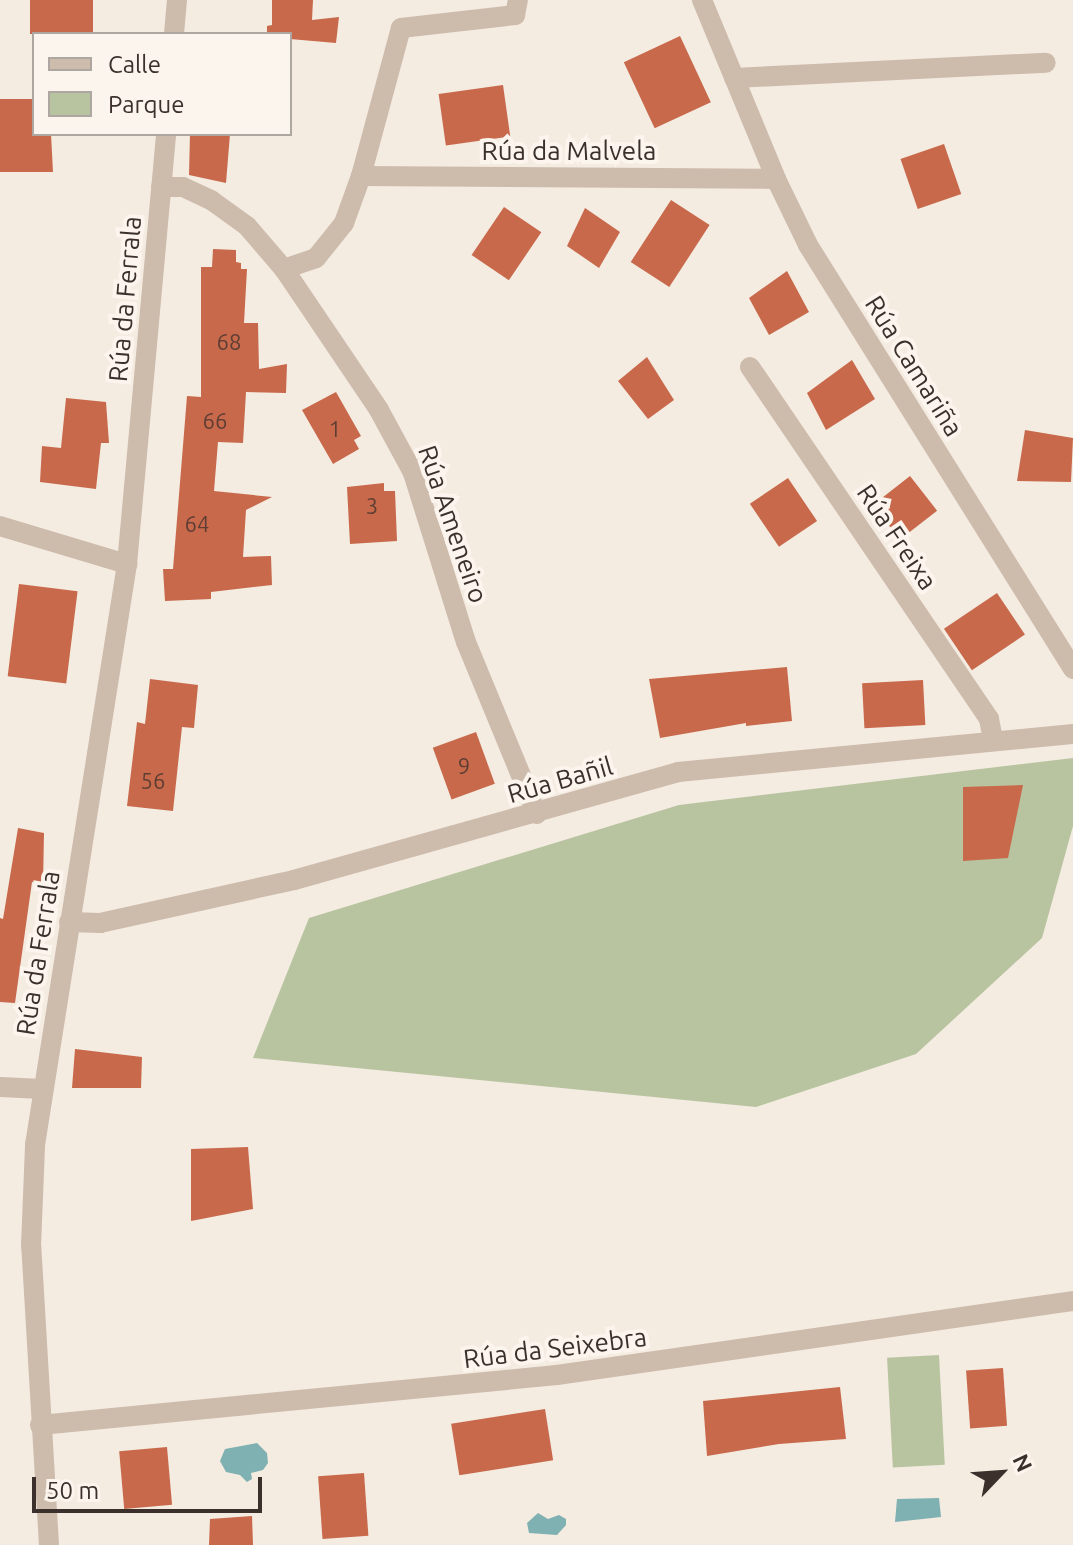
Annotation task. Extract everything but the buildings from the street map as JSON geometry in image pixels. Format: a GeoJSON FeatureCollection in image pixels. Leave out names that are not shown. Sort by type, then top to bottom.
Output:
{"type":"FeatureCollection","features":[{"type":"Feature","properties":{"kind":"street"},"geometry":{"type":"LineString","coordinates":[[174,32],[177,0]]}},
{"type":"Feature","properties":{"kind":"street"},"geometry":{"type":"LineString","coordinates":[[161,187],[183,187],[211,200],[247,226],[284,269],[316,258],[344,223],[361,176],[401,28],[515,15],[518,0]]}},
{"type":"Feature","properties":{"kind":"street","name":"Rúa Camariña"},"geometry":{"type":"LineString","coordinates":[[702,0],[776,179],[808,245],[1073,669]]}},
{"type":"Feature","properties":{"kind":"street"},"geometry":{"type":"LineString","coordinates":[[734,78],[1046,63]]}},
{"type":"Feature","properties":{"kind":"street","name":"Rúa da Ferrala"},"geometry":{"type":"LineString","coordinates":[[49,1545],[31,1246],[35,1145],[127,564],[166,136]]}},
{"type":"Feature","properties":{"kind":"street","name":"Rúa da Malvela"},"geometry":{"type":"LineString","coordinates":[[361,176],[776,179]]}},
{"type":"Feature","properties":{"kind":"street","name":"Rúa Ameneiro"},"geometry":{"type":"LineString","coordinates":[[284,269],[379,410],[413,473],[466,642],[537,814]]}},
{"type":"Feature","properties":{"kind":"street","name":"Rúa Freixa"},"geometry":{"type":"LineString","coordinates":[[750,367],[989,719],[993,740]]}},
{"type":"Feature","properties":{"kind":"street"},"geometry":{"type":"LineString","coordinates":[[0,526],[127,564]]}},
{"type":"Feature","properties":{"kind":"street","name":"Rúa Bañil"},"geometry":{"type":"LineString","coordinates":[[69,922],[100,923],[294,880],[678,772],[1073,734]]}},
{"type":"Feature","properties":{"kind":"street"},"geometry":{"type":"LineString","coordinates":[[0,1087],[42,1089]]}},
{"type":"Feature","properties":{"kind":"street","name":"Rúa da Seixebra"},"geometry":{"type":"LineString","coordinates":[[40,1425],[557,1375],[1073,1301]]}},
{"type":"Feature","properties":{"kind":"green space"},"geometry":{"type":"Polygon","coordinates":[[[1073,758],[1073,826],[1042,938],[916,1054],[756,1107],[253,1058],[309,918],[679,805],[1073,758]]]}},
{"type":"Feature","properties":{"kind":"green space"},"geometry":{"type":"Polygon","coordinates":[[[939,1355],[945,1465],[893,1468],[887,1358],[939,1355]]]}},
{"type":"Feature","properties":{"kind":"water"},"geometry":{"type":"Polygon","coordinates":[[[257,1443],[267,1453],[268,1463],[263,1470],[251,1473],[252,1479],[247,1482],[240,1475],[226,1472],[220,1461],[225,1449],[257,1443]]]}},
{"type":"Feature","properties":{"kind":"water"},"geometry":{"type":"Polygon","coordinates":[[[939,1498],[941,1517],[895,1522],[897,1499],[939,1498]]]}},
{"type":"Feature","properties":{"kind":"water"},"geometry":{"type":"Polygon","coordinates":[[[538,1513],[548,1519],[559,1515],[566,1519],[566,1525],[557,1535],[529,1533],[527,1523],[538,1513]]]}}]}
